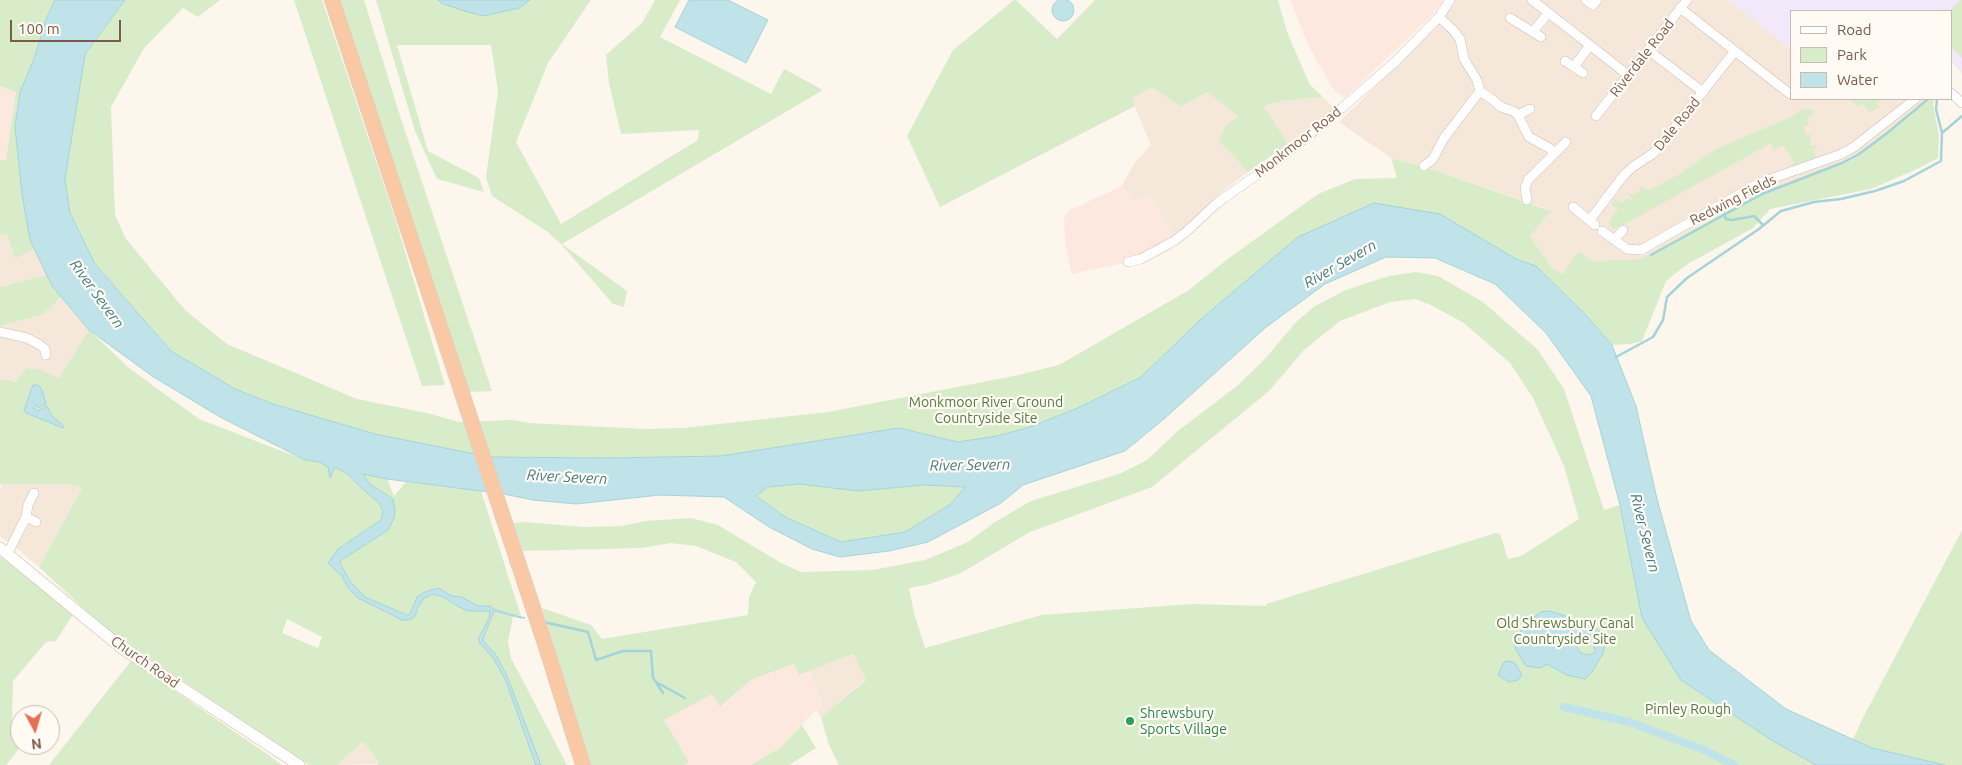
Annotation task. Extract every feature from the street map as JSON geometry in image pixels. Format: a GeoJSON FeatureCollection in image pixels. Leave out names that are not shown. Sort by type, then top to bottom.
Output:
{"type":"FeatureCollection","features":[{"type":"Feature","properties":{"kind":"highway"},"geometry":{"type":"LineString","coordinates":[[332,0],[546,647],[583,765]]}},
{"type":"Feature","properties":{"kind":"street","name":"Monkmoor Road"},"geometry":{"type":"LineString","coordinates":[[1128,262],[1158,250],[1186,232],[1217,203],[1278,160],[1342,108],[1395,62],[1439,17],[1450,0]]}},
{"type":"Feature","properties":{"kind":"street"},"geometry":{"type":"LineString","coordinates":[[1532,0],[1628,75]]}},
{"type":"Feature","properties":{"kind":"street"},"geometry":{"type":"LineString","coordinates":[[1586,0],[1593,6],[1597,0]]}},
{"type":"Feature","properties":{"kind":"street","name":"Riverdale Road"},"geometry":{"type":"LineString","coordinates":[[1596,116],[1687,0]]}},
{"type":"Feature","properties":{"kind":"street"},"geometry":{"type":"LineString","coordinates":[[1680,8],[1790,94]]}},
{"type":"Feature","properties":{"kind":"street"},"geometry":{"type":"LineString","coordinates":[[1510,18],[1537,35],[1548,13]]}},
{"type":"Feature","properties":{"kind":"street"},"geometry":{"type":"LineString","coordinates":[[1439,17],[1460,39],[1464,59],[1477,80],[1480,91],[1500,107],[1518,115],[1529,137],[1555,153]]}},
{"type":"Feature","properties":{"kind":"street"},"geometry":{"type":"LineString","coordinates":[[1574,67],[1590,45]]}},
{"type":"Feature","properties":{"kind":"street","name":"Dale Road"},"geometry":{"type":"LineString","coordinates":[[1648,50],[1703,92]]}},
{"type":"Feature","properties":{"kind":"street","name":"Dale Road"},"geometry":{"type":"LineString","coordinates":[[1596,225],[1624,175],[1654,153],[1735,51]]}},
{"type":"Feature","properties":{"kind":"street"},"geometry":{"type":"LineString","coordinates":[[1565,61],[1583,73]]}},
{"type":"Feature","properties":{"kind":"street"},"geometry":{"type":"LineString","coordinates":[[1431,165],[1444,138],[1480,91]]}},
{"type":"Feature","properties":{"kind":"street"},"geometry":{"type":"LineString","coordinates":[[1952,94],[1962,104]]}},
{"type":"Feature","properties":{"kind":"street","name":"Redwing Fields"},"geometry":{"type":"LineString","coordinates":[[1596,225],[1627,249],[1641,250],[1760,183],[1839,155],[1854,147],[1914,100]]}},
{"type":"Feature","properties":{"kind":"street"},"geometry":{"type":"LineString","coordinates":[[1518,115],[1530,109]]}},
{"type":"Feature","properties":{"kind":"street"},"geometry":{"type":"LineString","coordinates":[[1523,196],[1528,180],[1566,142]]}},
{"type":"Feature","properties":{"kind":"street"},"geometry":{"type":"LineString","coordinates":[[1573,207],[1596,225]]}},
{"type":"Feature","properties":{"kind":"street"},"geometry":{"type":"LineString","coordinates":[[1614,240],[1623,230]]}},
{"type":"Feature","properties":{"kind":"street"},"geometry":{"type":"LineString","coordinates":[[0,332],[27,338],[45,349],[46,355]]}},
{"type":"Feature","properties":{"kind":"street"},"geometry":{"type":"LineString","coordinates":[[4,550],[26,517],[28,505],[34,493]]}},
{"type":"Feature","properties":{"kind":"street"},"geometry":{"type":"LineString","coordinates":[[26,517],[36,522]]}},
{"type":"Feature","properties":{"kind":"street","name":"Church Road"},"geometry":{"type":"LineString","coordinates":[[4,550],[123,649],[299,765]]}},
{"type":"Feature","properties":{"kind":"shaded area"},"geometry":{"type":"Polygon","coordinates":[[[1290,0],[1443,0],[1432,15],[1345,98],[1335,92],[1309,47],[1290,0]]]}},
{"type":"Feature","properties":{"kind":"shaded area"},"geometry":{"type":"Polygon","coordinates":[[[1455,0],[1729,0],[1790,48],[1790,100],[1929,100],[1843,164],[1759,193],[1640,259],[1592,261],[1563,274],[1552,268],[1530,236],[1550,210],[1431,169],[1391,158],[1339,122],[1436,27],[1455,0]]]}},
{"type":"Feature","properties":{"kind":"shaded area"},"geometry":{"type":"Polygon","coordinates":[[[1729,0],[1962,0],[1962,73],[1952,62],[1952,10],[1790,10],[1790,48],[1729,0]]]}},
{"type":"Feature","properties":{"kind":"shaded area"},"geometry":{"type":"Polygon","coordinates":[[[0,86],[16,92],[6,160],[0,160],[0,86]]]}},
{"type":"Feature","properties":{"kind":"shaded area"},"geometry":{"type":"Polygon","coordinates":[[[1152,87],[1181,107],[1207,92],[1240,117],[1219,141],[1248,172],[1224,190],[1174,237],[1150,194],[1134,202],[1122,186],[1134,164],[1151,145],[1131,98],[1152,87]]]}},
{"type":"Feature","properties":{"kind":"shaded area"},"geometry":{"type":"Polygon","coordinates":[[[1323,97],[1332,106],[1333,111],[1288,144],[1264,106],[1282,101],[1323,97]]]}},
{"type":"Feature","properties":{"kind":"shaded area"},"geometry":{"type":"Polygon","coordinates":[[[1122,186],[1134,202],[1150,193],[1174,237],[1128,262],[1072,274],[1065,244],[1064,217],[1070,210],[1122,186]]]}},
{"type":"Feature","properties":{"kind":"shaded area"},"geometry":{"type":"Polygon","coordinates":[[[0,231],[1,236],[7,234],[15,259],[34,249],[47,275],[0,287],[0,231]]]}},
{"type":"Feature","properties":{"kind":"shaded area"},"geometry":{"type":"Polygon","coordinates":[[[61,297],[89,330],[70,363],[59,378],[42,370],[0,387],[0,326],[42,315],[61,297]]]}},
{"type":"Feature","properties":{"kind":"shaded area"},"geometry":{"type":"Polygon","coordinates":[[[2,484],[67,484],[82,488],[39,567],[14,546],[25,525],[37,520],[31,514],[30,509],[38,494],[37,489],[29,490],[31,495],[24,515],[9,543],[0,536],[0,490],[2,484]]]}},
{"type":"Feature","properties":{"kind":"shaded area"},"geometry":{"type":"Polygon","coordinates":[[[853,654],[866,679],[821,717],[816,710],[823,707],[809,671],[853,654]]]}},
{"type":"Feature","properties":{"kind":"shaded area"},"geometry":{"type":"Polygon","coordinates":[[[795,664],[799,675],[809,671],[823,708],[816,710],[781,747],[751,765],[684,765],[689,762],[664,720],[712,693],[721,707],[751,680],[795,664]]]}},
{"type":"Feature","properties":{"kind":"shaded area"},"geometry":{"type":"Polygon","coordinates":[[[363,740],[379,764],[337,765],[363,740]]]}},
{"type":"Feature","properties":{"kind":"green space"},"geometry":{"type":"Polygon","coordinates":[[[0,0],[55,0],[46,19],[35,56],[20,92],[15,127],[22,194],[30,240],[34,249],[15,259],[7,234],[1,236],[0,231],[0,160],[6,160],[16,92],[0,86],[0,0]]]}},
{"type":"Feature","properties":{"kind":"green space","name":"Monkmoor River Ground Countryside Site"},"geometry":{"type":"Polygon","coordinates":[[[125,0],[220,0],[198,17],[183,8],[144,48],[111,107],[115,215],[126,239],[185,310],[227,344],[357,399],[427,413],[459,422],[513,420],[529,423],[644,429],[683,428],[828,412],[1014,376],[1059,365],[1189,290],[1229,258],[1318,194],[1355,179],[1397,178],[1391,158],[1431,169],[1551,211],[1530,236],[1552,268],[1563,274],[1579,251],[1592,261],[1640,259],[1759,193],[1843,164],[1929,100],[1934,101],[1939,136],[1938,158],[1871,189],[1770,209],[1753,228],[1686,265],[1666,281],[1642,341],[1630,344],[1612,345],[1595,325],[1536,266],[1516,259],[1298,237],[1200,320],[1141,377],[1080,407],[1030,427],[997,436],[958,442],[899,428],[721,456],[609,458],[490,457],[375,434],[273,404],[235,389],[171,351],[95,264],[70,213],[65,179],[85,54],[125,0]]]}},
{"type":"Feature","properties":{"kind":"green space"},"geometry":{"type":"Polygon","coordinates":[[[294,0],[322,0],[394,215],[445,385],[422,386],[294,0]]]}},
{"type":"Feature","properties":{"kind":"green space"},"geometry":{"type":"Polygon","coordinates":[[[339,0],[364,0],[401,119],[492,391],[469,392],[339,0]]]}},
{"type":"Feature","properties":{"kind":"green space"},"geometry":{"type":"Polygon","coordinates":[[[376,0],[438,0],[441,3],[519,8],[530,0],[591,0],[548,63],[516,142],[561,224],[698,140],[699,130],[621,134],[609,83],[606,55],[642,23],[655,0],[680,0],[660,37],[771,94],[784,69],[823,90],[562,244],[627,291],[624,307],[613,304],[561,244],[548,232],[492,196],[486,177],[498,91],[491,45],[397,45],[428,151],[479,178],[484,192],[437,179],[415,131],[376,0]]]}},
{"type":"Feature","properties":{"kind":"green space"},"geometry":{"type":"Polygon","coordinates":[[[1014,0],[1057,39],[1095,0],[1278,0],[1287,32],[1310,85],[1323,97],[1282,101],[1264,106],[1288,144],[1248,172],[1219,141],[1227,124],[1239,117],[1207,92],[1181,107],[1152,87],[1132,98],[1135,106],[940,207],[907,136],[953,50],[1014,0]]]}},
{"type":"Feature","properties":{"kind":"green space"},"geometry":{"type":"Polygon","coordinates":[[[1962,0],[1962,58],[1952,48],[1952,10],[1950,10],[1962,0]]]}},
{"type":"Feature","properties":{"kind":"green space"},"geometry":{"type":"Polygon","coordinates":[[[1851,100],[1880,100],[1876,103],[1880,107],[1869,112],[1862,103],[1858,107],[1851,100]]]}},
{"type":"Feature","properties":{"kind":"green space"},"geometry":{"type":"Polygon","coordinates":[[[1804,108],[1815,111],[1807,119],[1809,125],[1803,127],[1806,135],[1810,134],[1812,137],[1809,139],[1811,146],[1816,145],[1817,148],[1814,149],[1816,159],[1786,169],[1794,163],[1790,155],[1783,145],[1774,150],[1771,143],[1623,225],[1613,229],[1608,223],[1618,209],[1611,204],[1615,199],[1622,203],[1626,198],[1629,200],[1633,198],[1626,193],[1633,195],[1640,190],[1641,185],[1648,191],[1678,175],[1716,149],[1791,117],[1804,108]]]}},
{"type":"Feature","properties":{"kind":"green space"},"geometry":{"type":"Polygon","coordinates":[[[1416,272],[1438,276],[1483,302],[1538,350],[1564,389],[1604,510],[1620,505],[1642,618],[1773,740],[1816,765],[839,765],[829,745],[821,717],[866,680],[853,654],[799,675],[794,664],[751,680],[720,707],[712,694],[664,720],[689,762],[684,765],[591,765],[542,608],[591,625],[602,639],[748,615],[749,597],[756,582],[736,562],[696,546],[671,543],[641,548],[523,551],[513,523],[525,522],[583,527],[621,526],[646,521],[691,518],[718,525],[781,563],[801,572],[873,570],[925,560],[968,542],[995,522],[1031,501],[1119,474],[1147,460],[1179,430],[1237,386],[1263,361],[1297,321],[1315,306],[1346,290],[1389,276],[1416,272]],[[1415,299],[1390,302],[1340,321],[1304,350],[1269,391],[1152,487],[1030,532],[961,573],[930,584],[909,588],[914,613],[925,648],[1042,615],[1192,604],[1267,606],[1266,604],[1496,533],[1500,534],[1508,559],[1521,556],[1579,519],[1564,466],[1533,398],[1510,363],[1464,323],[1431,305],[1415,299]]]}},
{"type":"Feature","properties":{"kind":"green space"},"geometry":{"type":"Polygon","coordinates":[[[47,275],[52,286],[61,297],[42,315],[0,326],[0,287],[47,275]]]}},
{"type":"Feature","properties":{"kind":"green space"},"geometry":{"type":"Polygon","coordinates":[[[89,330],[129,368],[199,419],[305,460],[319,462],[328,467],[331,476],[335,467],[348,474],[379,503],[383,511],[381,520],[338,549],[332,566],[342,576],[348,588],[358,598],[402,620],[419,610],[423,599],[432,594],[443,597],[468,611],[490,611],[513,616],[508,642],[511,658],[567,765],[377,765],[379,763],[363,741],[337,765],[309,765],[108,631],[39,567],[82,488],[67,484],[0,484],[0,379],[15,382],[27,368],[42,370],[59,378],[89,330]],[[287,619],[282,633],[318,648],[322,637],[287,619]]]}},
{"type":"Feature","properties":{"kind":"green space"},"geometry":{"type":"Polygon","coordinates":[[[362,474],[387,479],[394,496],[406,482],[481,491],[521,616],[493,609],[491,606],[479,606],[461,597],[452,596],[442,590],[414,603],[410,614],[407,615],[365,597],[350,581],[340,561],[388,530],[393,499],[370,484],[362,474]]]}},
{"type":"Feature","properties":{"kind":"green space"},"geometry":{"type":"Polygon","coordinates":[[[800,484],[858,491],[924,485],[966,487],[951,504],[905,532],[841,542],[785,517],[756,496],[768,487],[800,484]]]}},
{"type":"Feature","properties":{"kind":"green space"},"geometry":{"type":"Polygon","coordinates":[[[1962,530],[1962,765],[1945,765],[1872,748],[1853,739],[1962,530]]]}},
{"type":"Feature","properties":{"kind":"green space"},"geometry":{"type":"Polygon","coordinates":[[[0,556],[73,614],[56,641],[46,642],[13,681],[12,705],[10,705],[10,755],[14,755],[6,765],[0,765],[0,556]]]}},
{"type":"Feature","properties":{"kind":"green space"},"geometry":{"type":"Polygon","coordinates":[[[131,661],[281,765],[49,765],[57,755],[60,755],[60,751],[131,661]]]}},
{"type":"Feature","properties":{"kind":"green space"},"geometry":{"type":"Polygon","coordinates":[[[802,725],[816,748],[789,765],[751,765],[781,747],[802,725]]]}},
{"type":"Feature","properties":{"kind":"water"},"geometry":{"type":"Polygon","coordinates":[[[1063,-1],[1071,2],[1074,10],[1071,18],[1063,21],[1055,18],[1052,10],[1055,2],[1063,-1]]]}},
{"type":"Feature","properties":{"kind":"water","name":"River Severn"},"geometry":{"type":"Polygon","coordinates":[[[55,0],[125,0],[85,54],[65,179],[70,213],[95,264],[171,351],[235,389],[273,404],[375,434],[490,457],[609,458],[721,456],[899,428],[958,442],[997,436],[1030,427],[1080,407],[1141,377],[1200,320],[1298,237],[1374,203],[1440,214],[1516,259],[1536,266],[1585,314],[1612,345],[1636,406],[1657,499],[1691,621],[1709,650],[1786,709],[1872,748],[1945,765],[1816,765],[1773,741],[1681,680],[1642,618],[1620,505],[1591,396],[1546,333],[1495,284],[1435,258],[1386,257],[1325,284],[1265,328],[1165,418],[1125,451],[1023,485],[1001,503],[928,542],[889,551],[840,557],[812,549],[769,527],[724,497],[660,495],[576,504],[533,500],[504,494],[387,479],[363,474],[370,484],[393,499],[395,510],[394,518],[388,530],[340,561],[350,581],[365,597],[407,615],[410,614],[417,597],[438,588],[452,596],[461,597],[479,606],[491,606],[493,609],[525,618],[494,611],[483,639],[496,655],[507,676],[541,765],[536,765],[505,679],[493,658],[479,642],[490,611],[468,611],[443,597],[433,594],[423,599],[414,617],[410,620],[402,620],[358,598],[348,588],[342,576],[328,563],[338,549],[381,520],[383,511],[379,503],[348,474],[335,467],[330,478],[328,467],[319,462],[305,460],[220,417],[152,376],[89,330],[52,286],[30,240],[22,194],[15,127],[20,92],[35,56],[46,19],[55,0]],[[800,484],[768,487],[756,496],[785,517],[841,542],[905,532],[951,504],[965,487],[924,485],[858,491],[800,484]]]}},
{"type":"Feature","properties":{"kind":"water"},"geometry":{"type":"Polygon","coordinates":[[[438,0],[530,0],[519,8],[483,16],[441,3],[438,0]]]}},
{"type":"Feature","properties":{"kind":"water"},"geometry":{"type":"Polygon","coordinates":[[[689,0],[728,0],[768,20],[746,63],[675,27],[689,0]]]}},
{"type":"Feature","properties":{"kind":"water"},"geometry":{"type":"Polygon","coordinates":[[[33,385],[38,385],[42,390],[46,404],[38,408],[36,405],[33,408],[38,411],[47,406],[52,416],[64,426],[63,428],[26,413],[24,410],[33,385]]]}},
{"type":"Feature","properties":{"kind":"water"},"geometry":{"type":"Polygon","coordinates":[[[1549,611],[1570,617],[1601,632],[1605,641],[1603,653],[1592,672],[1585,679],[1567,675],[1547,664],[1541,668],[1526,666],[1515,645],[1520,632],[1529,621],[1541,612],[1549,611]],[[1577,636],[1574,637],[1574,642],[1581,653],[1587,655],[1594,653],[1595,649],[1592,643],[1577,636]]]}},
{"type":"Feature","properties":{"kind":"water"},"geometry":{"type":"Polygon","coordinates":[[[1504,662],[1515,663],[1522,675],[1518,680],[1509,682],[1498,675],[1504,662]]]}},
{"type":"Feature","properties":{"kind":"waterway"},"geometry":{"type":"LineString","coordinates":[[1651,255],[1762,194],[1842,163],[1859,154],[1927,100]]}},
{"type":"Feature","properties":{"kind":"waterway"},"geometry":{"type":"LineString","coordinates":[[1937,100],[1936,109],[1942,133]]}},
{"type":"Feature","properties":{"kind":"waterway"},"geometry":{"type":"LineString","coordinates":[[1616,357],[1653,337],[1663,320],[1667,297],[1687,278],[1759,229],[1781,211],[1814,202],[1841,199],[1875,191],[1904,181],[1941,161],[1942,133],[1962,116]]}},
{"type":"Feature","properties":{"kind":"waterway"},"geometry":{"type":"LineString","coordinates":[[1724,214],[1726,219],[1732,220],[1754,216],[1763,225]]}},
{"type":"Feature","properties":{"kind":"waterway"},"geometry":{"type":"LineString","coordinates":[[544,622],[588,632],[596,660],[623,651],[651,651],[653,678],[656,682],[685,698]]}},
{"type":"Feature","properties":{"kind":"waterway"},"geometry":{"type":"LineString","coordinates":[[657,684],[663,693]]}},
{"type":"Feature","properties":{"kind":"waterway"},"geometry":{"type":"LineString","coordinates":[[1564,707],[1629,722],[1704,750],[1734,765]]}},
{"type":"Feature","properties":{"kind":"place","name":"Shrewsbury Sports Village"},"geometry":{"type":"Point","coordinates":[1130,721]}},
{"type":"Feature","properties":{"kind":"park label","name":"Old Shrewsbury Canal Countryside Site"},"geometry":{"type":"Point","coordinates":[1565,632]}},
{"type":"Feature","properties":{"kind":"park label","name":"Pimley Rough"},"geometry":{"type":"Point","coordinates":[1688,709]}}]}
